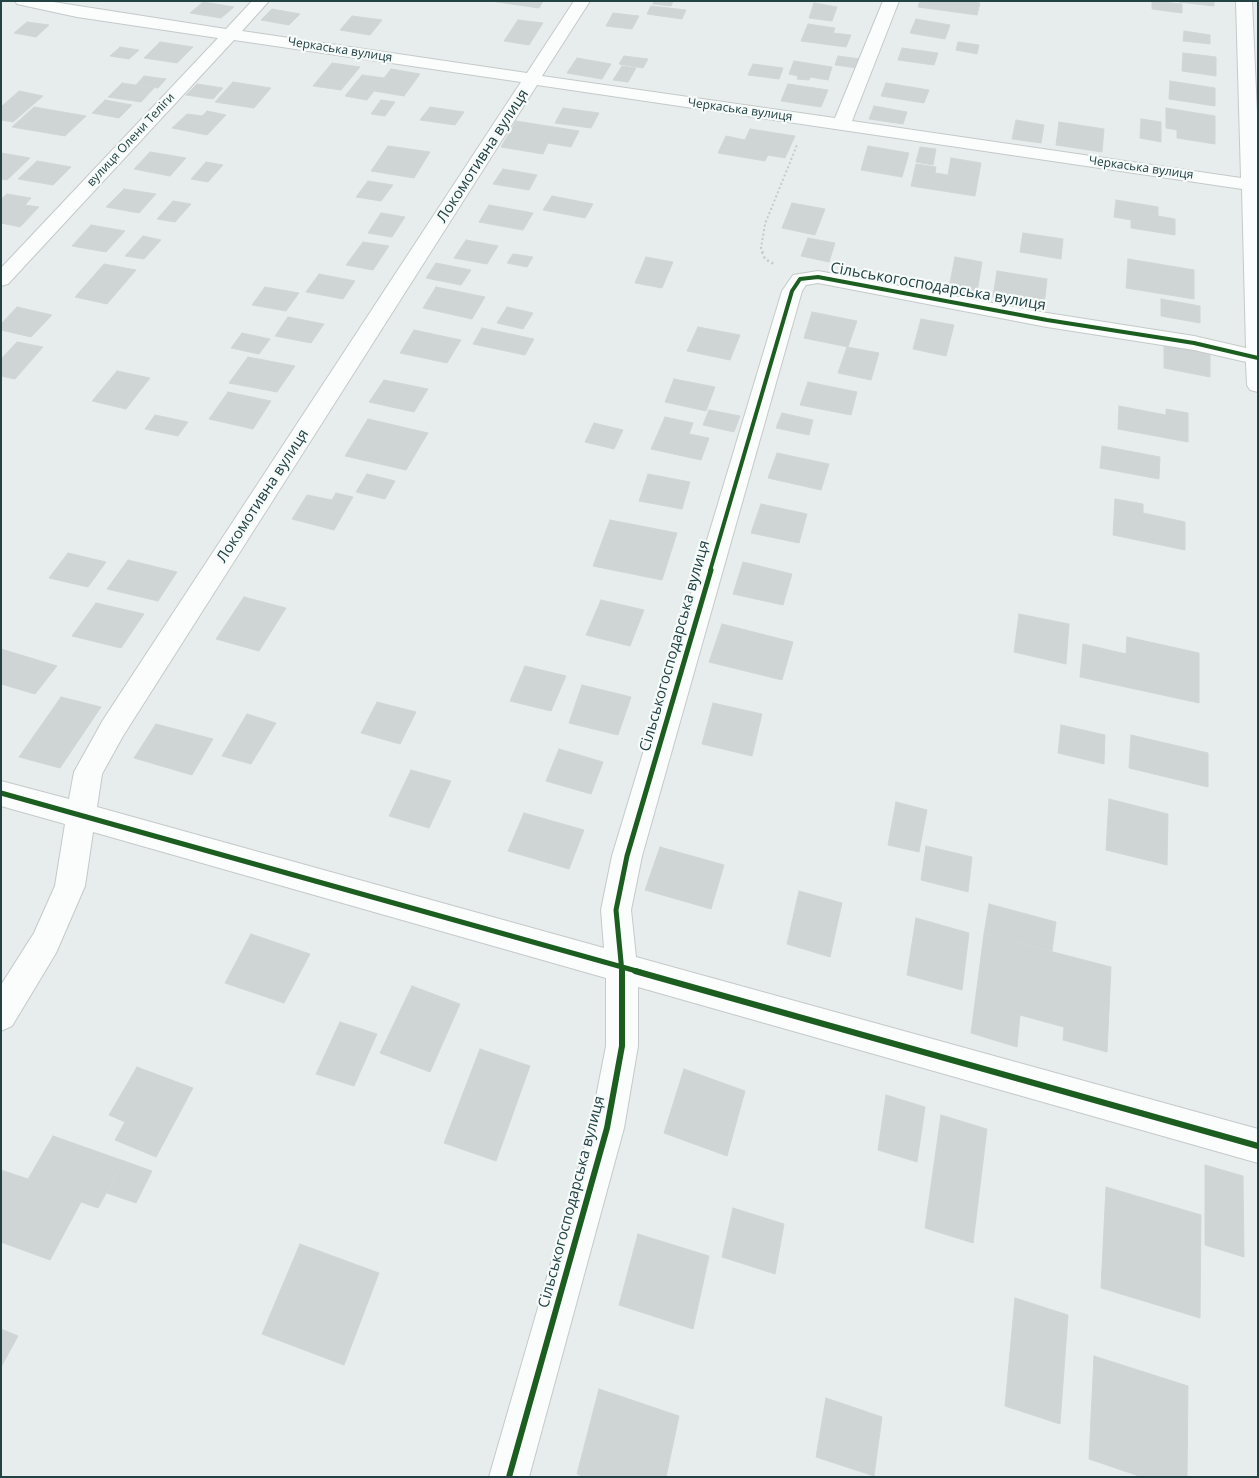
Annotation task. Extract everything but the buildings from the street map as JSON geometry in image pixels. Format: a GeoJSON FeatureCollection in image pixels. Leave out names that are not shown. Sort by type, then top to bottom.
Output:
{"type":"FeatureCollection","features":[{"type":"Feature","properties":{"kind":"street","name":"Черкаська вулиця"},"geometry":{"type":"LineString","coordinates":[[23,1],[77,12],[230,33],[1251,185]]}},
{"type":"Feature","properties":{"kind":"street","name":"вулиця Олени Теліги"},"geometry":{"type":"LineString","coordinates":[[1,280],[261,1]]}},
{"type":"Feature","properties":{"kind":"street","name":"Локомотивна вулиця"},"geometry":{"type":"LineString","coordinates":[[1,1015],[45,943],[70,886],[88,772],[113,728],[582,1]]}},
{"type":"Feature","properties":{"kind":"street"},"geometry":{"type":"LineString","coordinates":[[842,124],[891,1]]}},
{"type":"Feature","properties":{"kind":"street"},"geometry":{"type":"LineString","coordinates":[[1244,1],[1254,160],[1251,185],[1258,385]]}},
{"type":"Feature","properties":{"kind":"street","name":"Сільськогосподарська вулиця"},"geometry":{"type":"LineString","coordinates":[[509,1477],[607,1128],[622,1046],[622,968],[616,910],[627,856],[789,300],[792,291],[800,279],[818,277],[1047,320],[1194,343],[1257,358]]}},
{"type":"Feature","properties":{"kind":"street"},"geometry":{"type":"LineString","coordinates":[[1,793],[1258,1146]]}},
{"type":"Feature","properties":{"kind":"path"},"geometry":{"type":"LineString","coordinates":[[800,279],[765,258],[761,248],[765,224],[808,120]]}},
{"type":"Feature","properties":{"kind":"cycle path"},"geometry":{"type":"LineString","coordinates":[[509,1477],[607,1128],[622,1046],[622,968],[616,910],[627,856],[792,291],[800,279],[818,277],[1047,320],[1194,343],[1258,358]]}},
{"type":"Feature","properties":{"kind":"cycle path"},"geometry":{"type":"LineString","coordinates":[[1,793],[1258,1146]]}}]}
